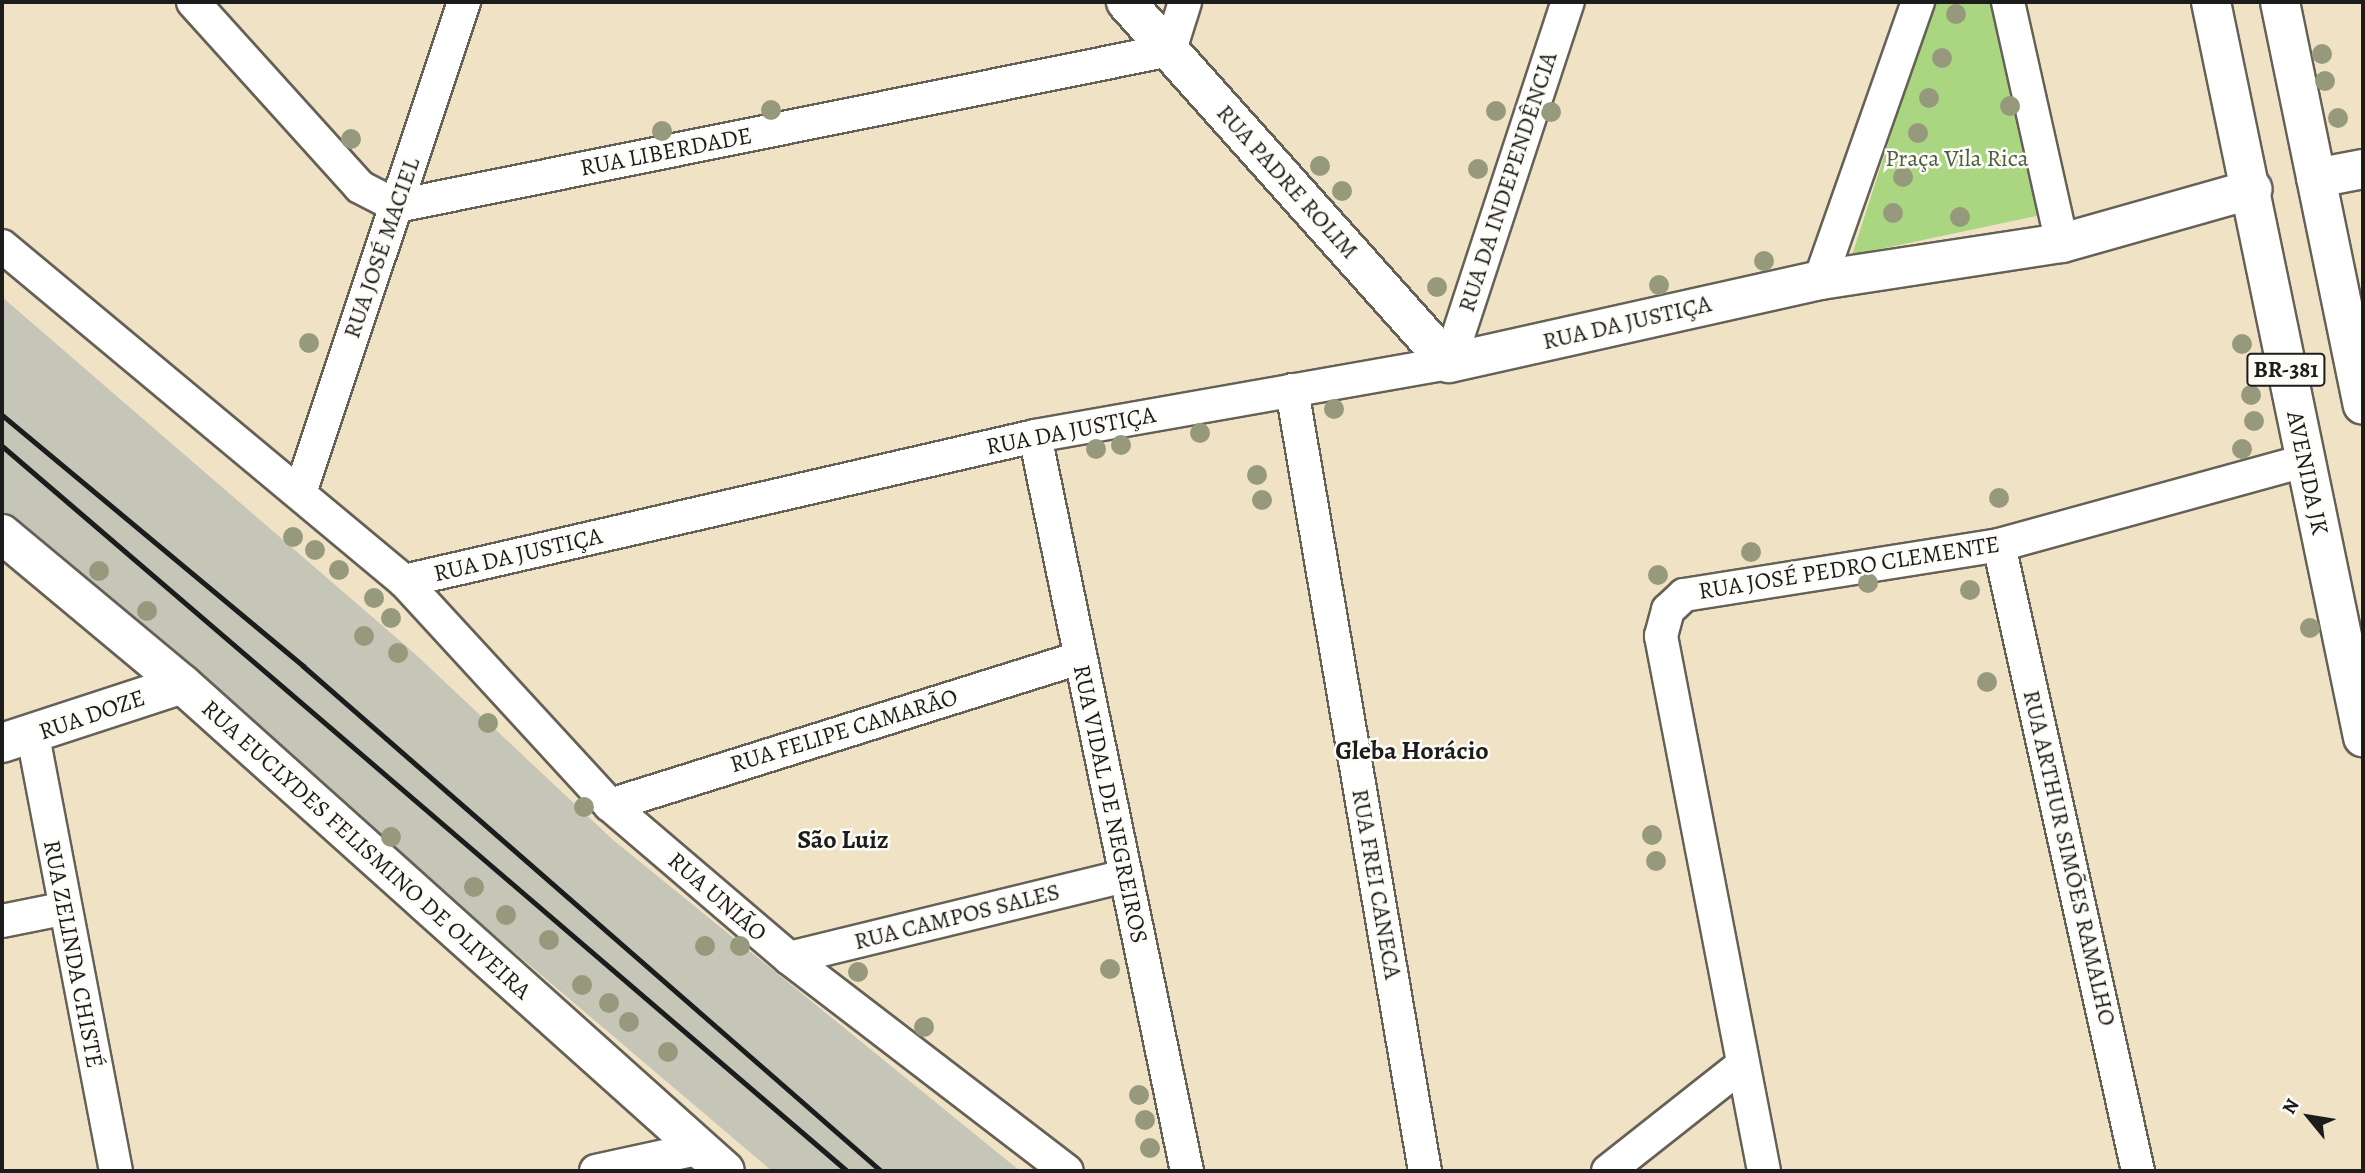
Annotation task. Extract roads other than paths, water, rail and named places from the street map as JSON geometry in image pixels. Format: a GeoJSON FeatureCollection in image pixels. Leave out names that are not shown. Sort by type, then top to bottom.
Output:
{"type":"FeatureCollection","features":[{"type":"Feature","properties":{"kind":"street"},"geometry":{"type":"LineString","coordinates":[[193,2],[360,187],[397,206]]}},
{"type":"Feature","properties":{"kind":"street","name":"RUA JOSÉ MACIEL"},"geometry":{"type":"LineString","coordinates":[[300,493],[464,2]]}},
{"type":"Feature","properties":{"kind":"street","name":"RUA PADRE ROLIM"},"geometry":{"type":"LineString","coordinates":[[1126,2],[1449,363]]}},
{"type":"Feature","properties":{"kind":"street"},"geometry":{"type":"LineString","coordinates":[[1170,50],[1185,2]]}},
{"type":"Feature","properties":{"kind":"street","name":"RUA DA INDEPENDÊNCIA"},"geometry":{"type":"LineString","coordinates":[[1449,363],[1568,2]]}},
{"type":"Feature","properties":{"kind":"street"},"geometry":{"type":"LineString","coordinates":[[1820,280],[1918,2]]}},
{"type":"Feature","properties":{"kind":"street"},"geometry":{"type":"LineString","coordinates":[[2008,2],[2062,243]]}},
{"type":"Feature","properties":{"kind":"street","name":"AVENIDA JK"},"geometry":{"type":"LineString","coordinates":[[2211,2],[2253,189],[2303,461],[2363,737]]}},
{"type":"Feature","properties":{"kind":"street","name":"BR-381"},"geometry":{"type":"LineString","coordinates":[[2280,2],[2363,405]]}},
{"type":"Feature","properties":{"kind":"street","name":"RUA LIBERDADE"},"geometry":{"type":"LineString","coordinates":[[397,206],[1170,50]]}},
{"type":"Feature","properties":{"kind":"street"},"geometry":{"type":"LineString","coordinates":[[2316,178],[2363,169]]}},
{"type":"Feature","properties":{"kind":"street","name":"RUA DA JUSTIÇA"},"geometry":{"type":"LineString","coordinates":[[2,246],[404,581],[1035,436],[1449,363],[1820,280],[2062,243],[2253,189]]}},
{"type":"Feature","properties":{"kind":"street","name":"RUA FREI CANECA"},"geometry":{"type":"LineString","coordinates":[[1292,390],[1425,1171]]}},
{"type":"Feature","properties":{"kind":"street","name":"RUA VIDAL DE NEGREIROS"},"geometry":{"type":"LineString","coordinates":[[1035,436],[1078,657],[1187,1171]]}},
{"type":"Feature","properties":{"kind":"street","name":"RUA JOSÉ PEDRO CLEMENTE"},"geometry":{"type":"LineString","coordinates":[[1764,1171],[1741,1066],[1661,636],[1668,610],[1684,595],[1999,545],[2303,461]]}},
{"type":"Feature","properties":{"kind":"street","name":"RUA EUCLYDES FELISMINO DE OLIVEIRA"},"geometry":{"type":"LineString","coordinates":[[2,534],[182,684],[711,1160]]}},
{"type":"Feature","properties":{"kind":"street","name":"RUA ARTHUR SIMÕES RAMALHO"},"geometry":{"type":"LineString","coordinates":[[1999,545],[2138,1171]]}},
{"type":"Feature","properties":{"kind":"street","name":"RUA UNIÃO"},"geometry":{"type":"LineString","coordinates":[[404,581],[610,805],[789,958],[1067,1171]]}},
{"type":"Feature","properties":{"kind":"street","name":"RUA FELIPE CAMARÃO"},"geometry":{"type":"LineString","coordinates":[[610,805],[1078,657]]}},
{"type":"Feature","properties":{"kind":"street","name":"RUA DOZE"},"geometry":{"type":"LineString","coordinates":[[17,740],[182,684]]}},
{"type":"Feature","properties":{"kind":"street","name":"RUA ZELINDA CHISTÉ"},"geometry":{"type":"LineString","coordinates":[[17,740],[62,909],[116,1171]]}},
{"type":"Feature","properties":{"kind":"street","name":"RUA CAMPOS SALES"},"geometry":{"type":"LineString","coordinates":[[789,958],[1126,876]]}},
{"type":"Feature","properties":{"kind":"street"},"geometry":{"type":"LineString","coordinates":[[2,921],[62,909]]}},
{"type":"Feature","properties":{"kind":"street"},"geometry":{"type":"LineString","coordinates":[[1608,1171],[1741,1066]]}},
{"type":"Feature","properties":{"kind":"street"},"geometry":{"type":"LineString","coordinates":[[596,1171],[711,1160]]}},
{"type":"Feature","properties":{"kind":"railway"},"geometry":{"type":"LineString","coordinates":[[2,415],[303,666],[881,1171]]}},
{"type":"Feature","properties":{"kind":"railway"},"geometry":{"type":"LineString","coordinates":[[2,446],[847,1171]]}},
{"type":"Feature","properties":{"kind":"district","name":"Gleba Horácio"},"geometry":{"type":"Point","coordinates":[1412,751]}},
{"type":"Feature","properties":{"kind":"district","name":"São Luiz"},"geometry":{"type":"Point","coordinates":[843,840]}},
{"type":"Feature","properties":{"kind":"park label","name":"Praça Vila Rica"},"geometry":{"type":"Point","coordinates":[1957,159]}}]}
